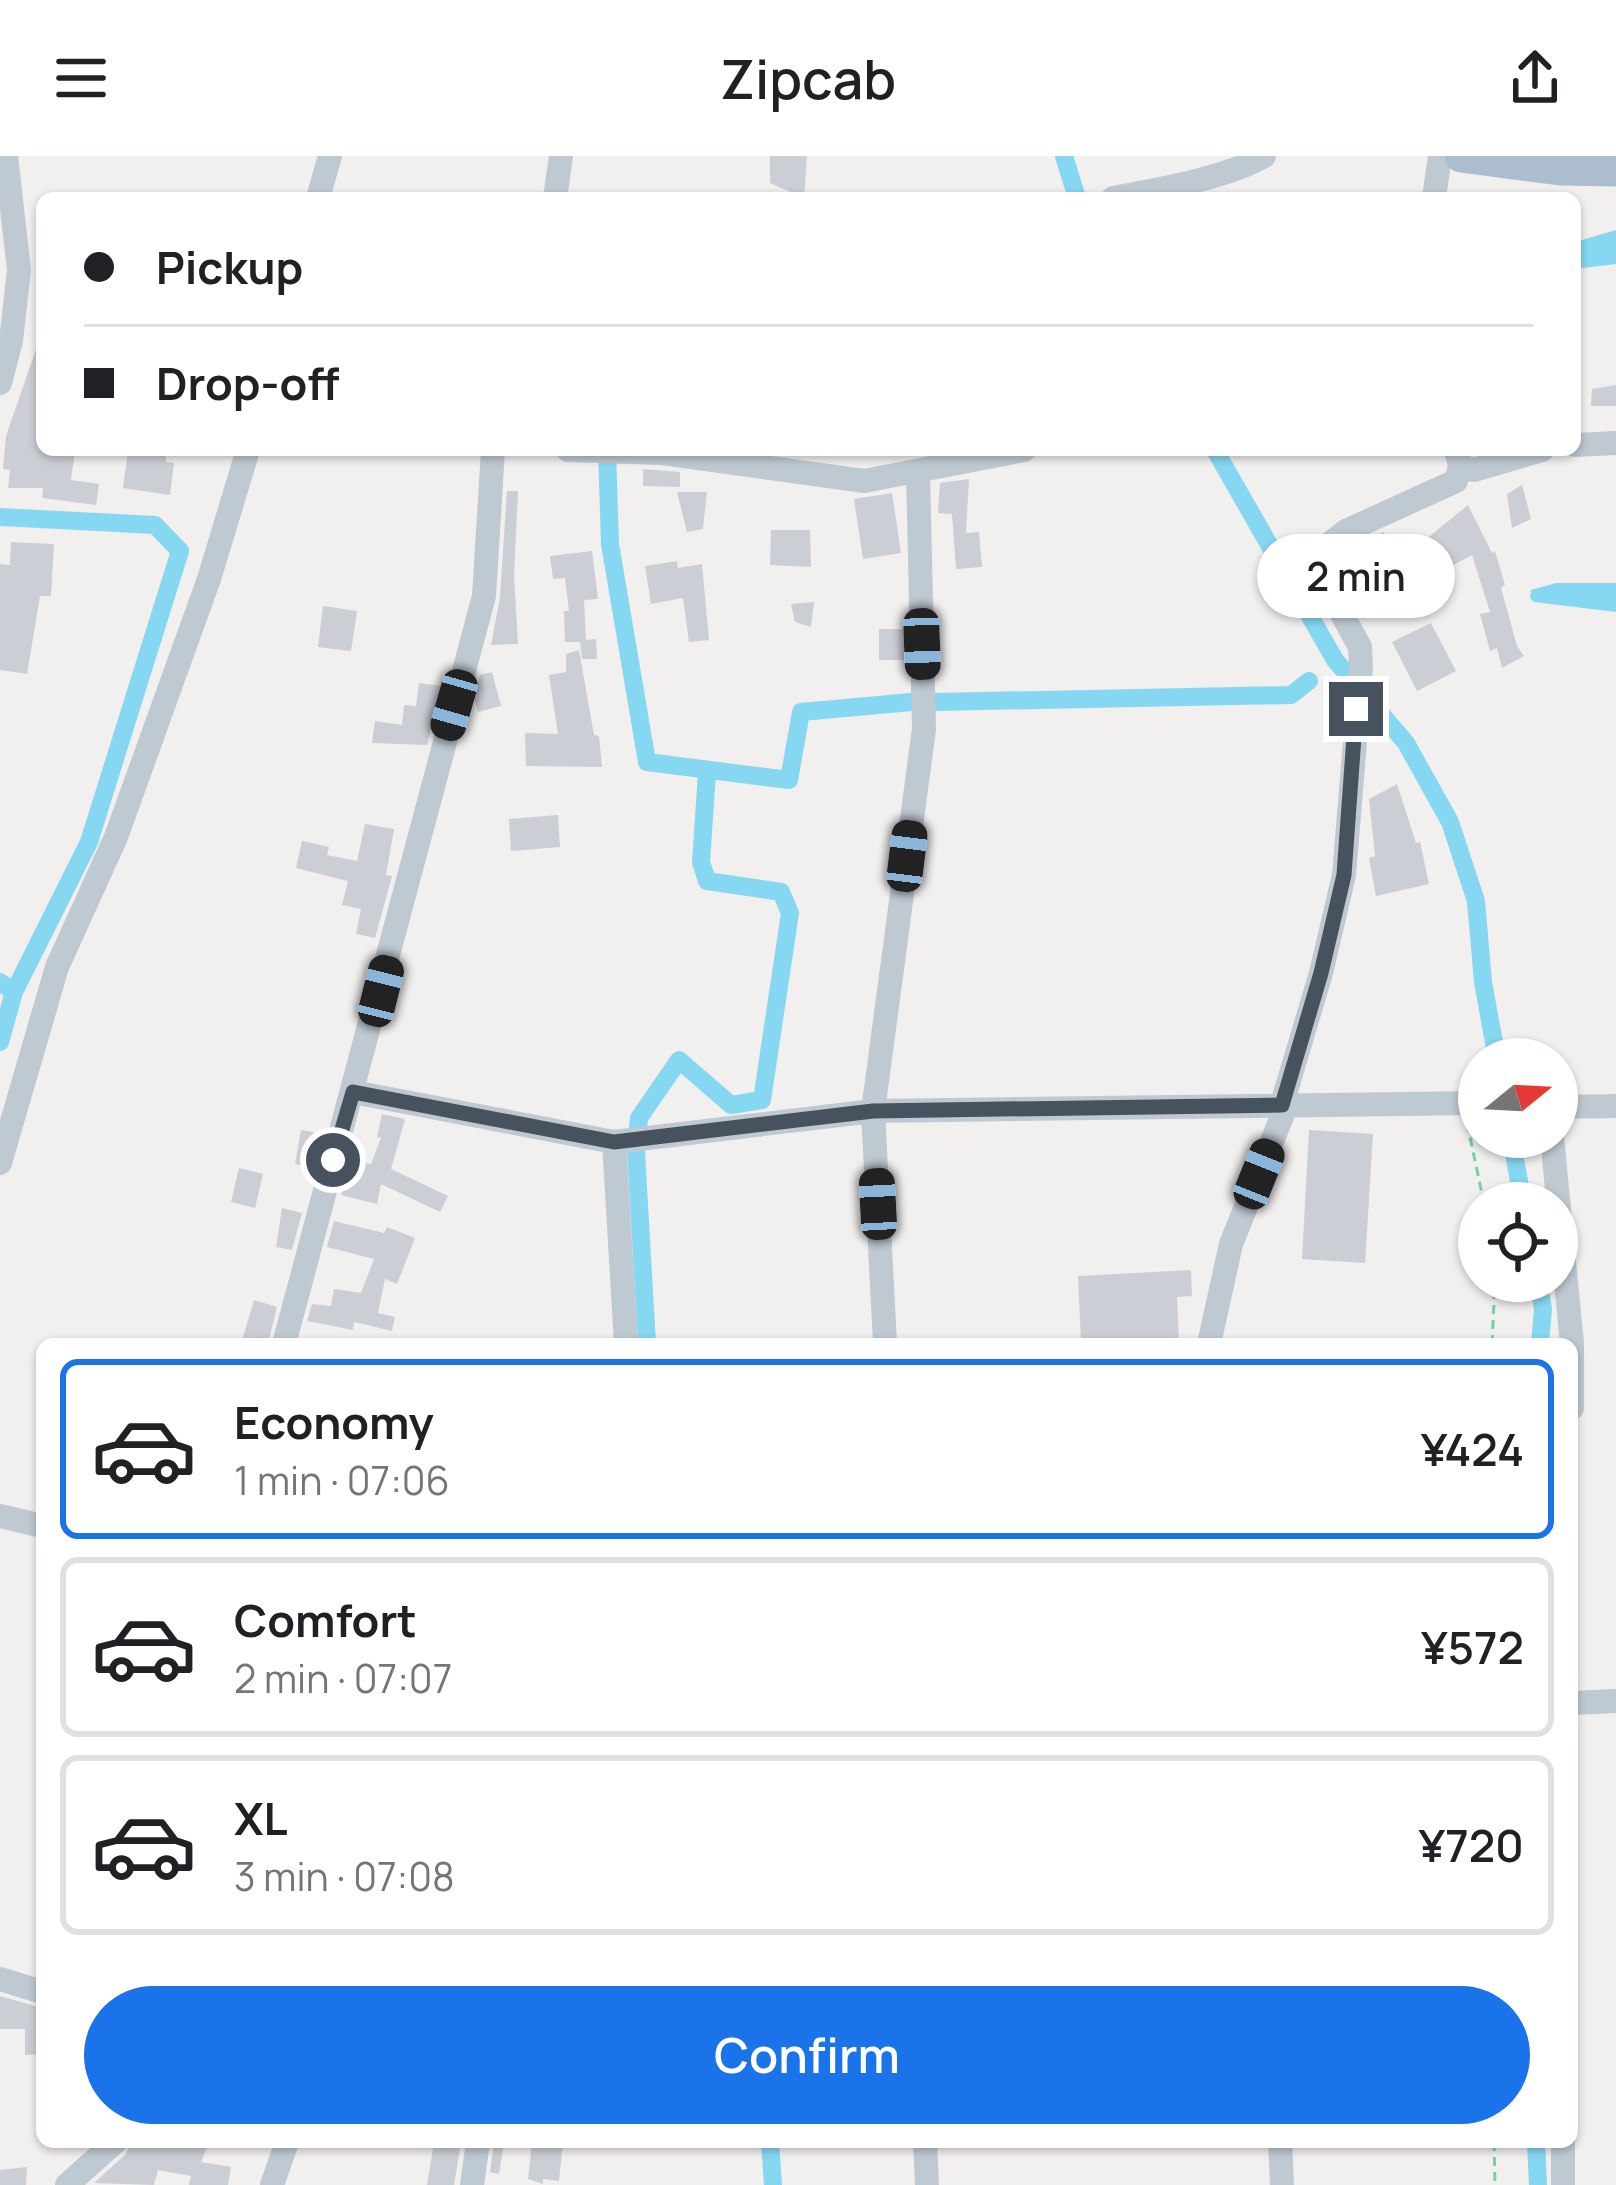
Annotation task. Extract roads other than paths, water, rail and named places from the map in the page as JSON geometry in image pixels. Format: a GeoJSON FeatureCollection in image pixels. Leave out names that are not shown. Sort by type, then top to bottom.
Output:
{"type":"FeatureCollection","features":[{"type":"Feature","properties":{"kind":"main road"},"geometry":{"type":"LineString","coordinates":[[1461,156],[1560,169],[1616,170]]}},
{"type":"Feature","properties":{"kind":"street"},"geometry":{"type":"LineString","coordinates":[[0,383],[11,341],[19,270],[6,156]]}},
{"type":"Feature","properties":{"kind":"street"},"geometry":{"type":"LineString","coordinates":[[320,192],[330,156]]}},
{"type":"Feature","properties":{"kind":"street"},"geometry":{"type":"LineString","coordinates":[[556,192],[561,156]]}},
{"type":"Feature","properties":{"kind":"street"},"geometry":{"type":"LineString","coordinates":[[1146,192],[1264,156]]}},
{"type":"Feature","properties":{"kind":"street"},"geometry":{"type":"LineString","coordinates":[[1434,192],[1440,156]]}},
{"type":"Feature","properties":{"kind":"street"},"geometry":{"type":"LineString","coordinates":[[1581,445],[1616,443]]}},
{"type":"Feature","properties":{"kind":"street"},"geometry":{"type":"LineString","coordinates":[[0,1163],[57,967],[116,837],[209,579],[246,456]]}},
{"type":"Feature","properties":{"kind":"street"},"geometry":{"type":"LineString","coordinates":[[286,1338],[484,596],[493,456]]}},
{"type":"Feature","properties":{"kind":"street"},"geometry":{"type":"LineString","coordinates":[[684,456],[864,481],[995,456]]}},
{"type":"Feature","properties":{"kind":"street"},"geometry":{"type":"LineString","coordinates":[[1458,458],[1474,470],[1522,456]]}},
{"type":"Feature","properties":{"kind":"street"},"geometry":{"type":"LineString","coordinates":[[1210,1338],[1231,1244],[1284,1104],[1344,875],[1360,647],[1320,574],[1328,545],[1346,531],[1456,481],[1458,458]]}},
{"type":"Feature","properties":{"kind":"street"},"geometry":{"type":"LineString","coordinates":[[885,1338],[873,1111],[924,729],[918,472]]}},
{"type":"Feature","properties":{"kind":"street"},"geometry":{"type":"LineString","coordinates":[[353,1092],[614,1142],[873,1111],[1458,1105]]}},
{"type":"Feature","properties":{"kind":"street"},"geometry":{"type":"LineString","coordinates":[[1578,1107],[1616,1106]]}},
{"type":"Feature","properties":{"kind":"street"},"geometry":{"type":"LineString","coordinates":[[614,1142],[626,1338]]}},
{"type":"Feature","properties":{"kind":"street"},"geometry":{"type":"LineString","coordinates":[[1554,1158],[1571,1338]]}},
{"type":"Feature","properties":{"kind":"street"},"geometry":{"type":"LineString","coordinates":[[0,1516],[36,1525]]}},
{"type":"Feature","properties":{"kind":"street"},"geometry":{"type":"LineString","coordinates":[[1578,1703],[1616,1700]]}},
{"type":"Feature","properties":{"kind":"street"},"geometry":{"type":"LineString","coordinates":[[0,1979],[36,1990]]}},
{"type":"Feature","properties":{"kind":"street"},"geometry":{"type":"LineString","coordinates":[[67,2185],[108,2148]]}},
{"type":"Feature","properties":{"kind":"street"},"geometry":{"type":"LineString","coordinates":[[272,2185],[285,2148]]}},
{"type":"Feature","properties":{"kind":"street"},"geometry":{"type":"LineString","coordinates":[[472,2185],[477,2148]]}},
{"type":"Feature","properties":{"kind":"street"},"geometry":{"type":"LineString","coordinates":[[925,2148],[927,2185]]}},
{"type":"Feature","properties":{"kind":"street"},"geometry":{"type":"LineString","coordinates":[[1280,2148],[1282,2185]]}},
{"type":"Feature","properties":{"kind":"street"},"geometry":{"type":"LineString","coordinates":[[1563,2148],[1563,2185]]}},
{"type":"Feature","properties":{"kind":"water"},"geometry":{"type":"Polygon","coordinates":[[[1616,230],[1616,264],[1581,268],[1581,240],[1616,230]]]}},
{"type":"Feature","properties":{"kind":"water"},"geometry":{"type":"Polygon","coordinates":[[[1556,583],[1616,583],[1616,612],[1530,598],[1531,590],[1556,583]]]}},
{"type":"Feature","properties":{"kind":"waterway"},"geometry":{"type":"LineString","coordinates":[[1064,156],[1075,192]]}},
{"type":"Feature","properties":{"kind":"waterway"},"geometry":{"type":"LineString","coordinates":[[607,456],[610,544],[647,762],[789,780],[801,712],[911,702]]}},
{"type":"Feature","properties":{"kind":"waterway"},"geometry":{"type":"LineString","coordinates":[[1218,456],[1335,660],[1406,743],[1450,822],[1476,901],[1493,1038]]}},
{"type":"Feature","properties":{"kind":"waterway"},"geometry":{"type":"LineString","coordinates":[[0,517],[155,525],[180,551],[89,842],[14,992]]}},
{"type":"Feature","properties":{"kind":"waterway"},"geometry":{"type":"LineString","coordinates":[[934,702],[1291,695],[1309,681]]}},
{"type":"Feature","properties":{"kind":"waterway"},"geometry":{"type":"LineString","coordinates":[[638,1129],[639,1118],[679,1060],[731,1105],[762,1100],[790,913],[781,892],[707,881],[701,862],[707,773]]}},
{"type":"Feature","properties":{"kind":"waterway"},"geometry":{"type":"LineString","coordinates":[[0,982],[14,992],[0,1042]]}},
{"type":"Feature","properties":{"kind":"waterway"},"geometry":{"type":"LineString","coordinates":[[636,1152],[647,1338]]}},
{"type":"Feature","properties":{"kind":"waterway"},"geometry":{"type":"LineString","coordinates":[[1515,1158],[1519,1182]]}},
{"type":"Feature","properties":{"kind":"waterway"},"geometry":{"type":"LineString","coordinates":[[1541,1338],[1542,1302]]}},
{"type":"Feature","properties":{"kind":"waterway"},"geometry":{"type":"LineString","coordinates":[[770,2148],[773,2185]]}},
{"type":"Feature","properties":{"kind":"waterway"},"geometry":{"type":"LineString","coordinates":[[1536,2148],[1538,2185]]}}]}
